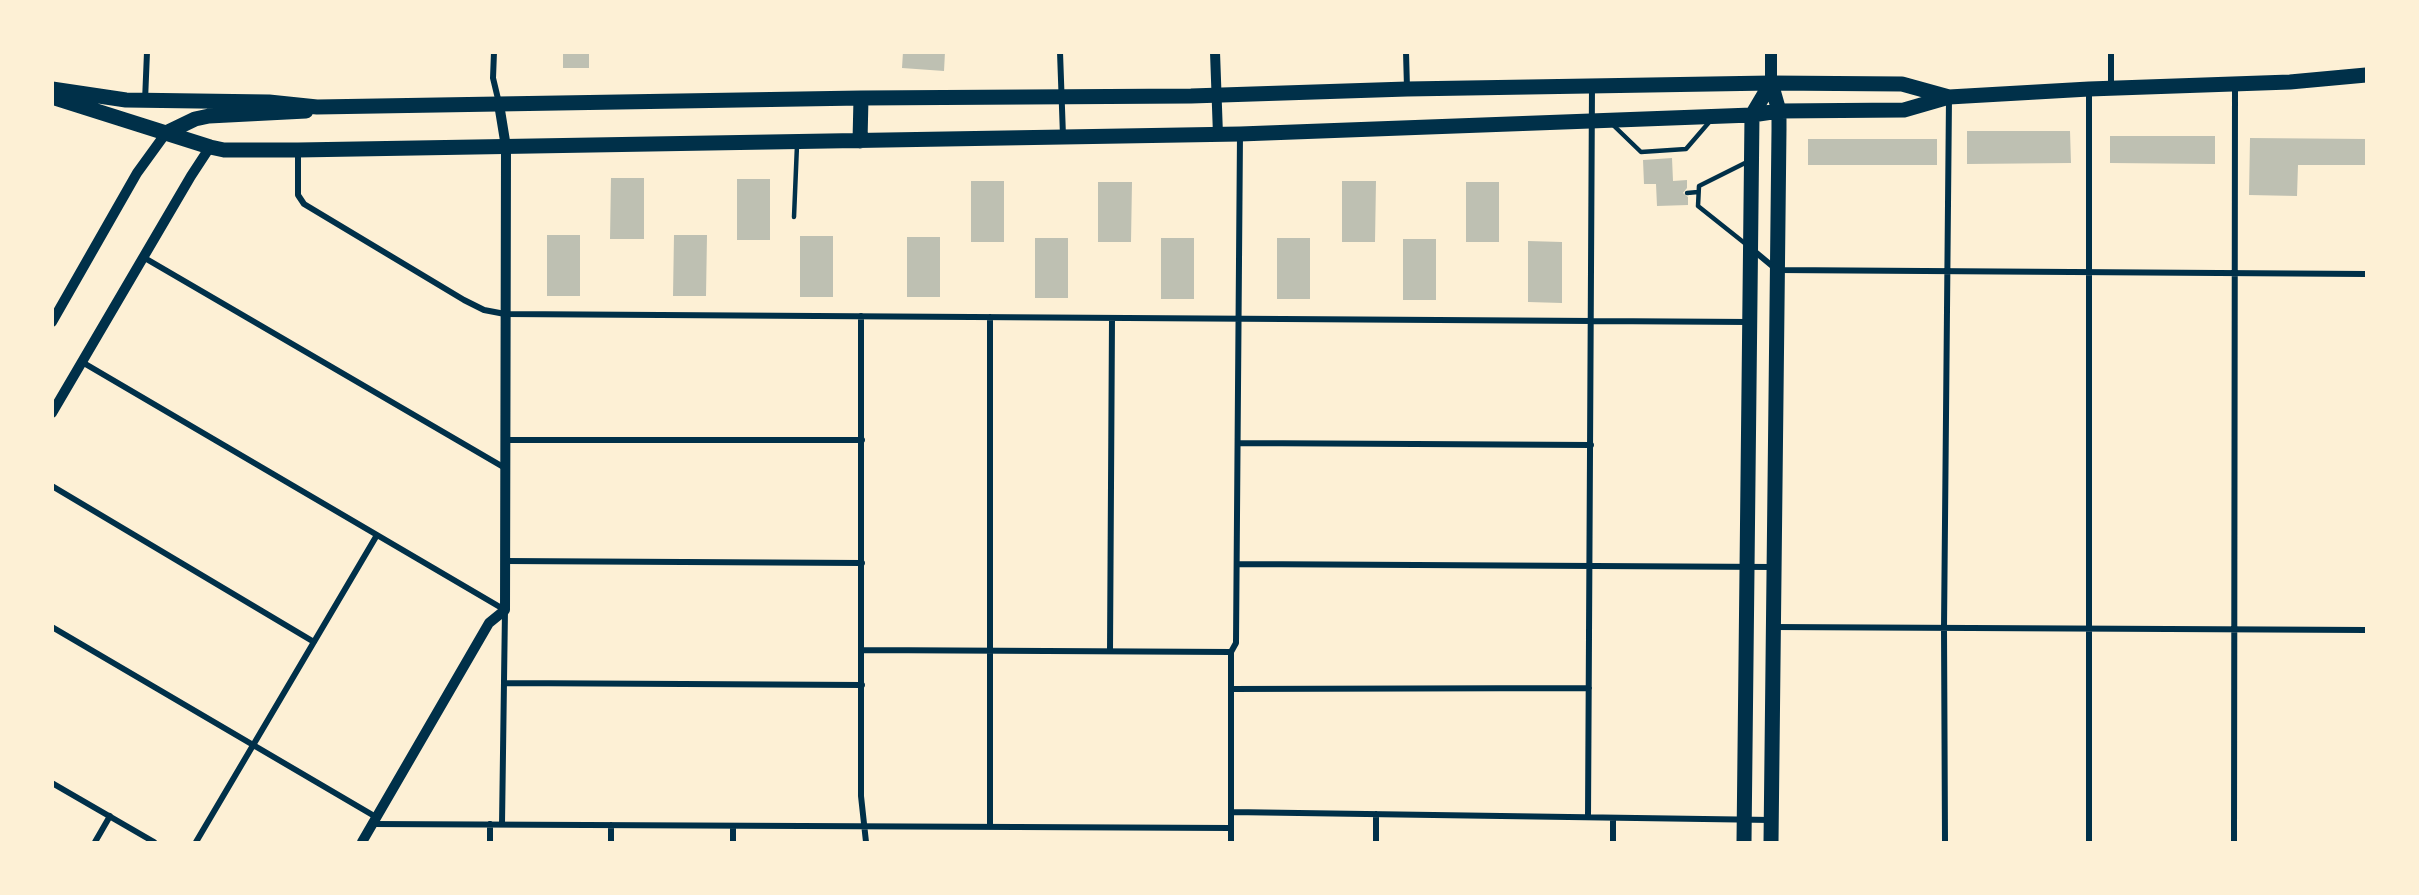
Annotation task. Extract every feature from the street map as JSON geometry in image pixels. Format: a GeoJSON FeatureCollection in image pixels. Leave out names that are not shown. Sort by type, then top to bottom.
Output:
{"type":"FeatureCollection","features":[{"type":"Feature","properties":{"kind":"main road"},"geometry":{"type":"LineString","coordinates":[[1771,52],[1771,83],[1779,111],[1771,843]]}},
{"type":"Feature","properties":{"kind":"main road"},"geometry":{"type":"LineString","coordinates":[[52,97],[210,147],[224,150],[298,150],[1218,135],[1713,117],[1779,111],[1904,110],[1948,97],[2235,84],[2367,75]]}},
{"type":"Feature","properties":{"kind":"main road"},"geometry":{"type":"LineString","coordinates":[[52,89],[106,99],[269,102],[317,107],[1217,95],[1407,89],[1771,83],[1902,84],[1948,97]]}},
{"type":"Feature","properties":{"kind":"main road"},"geometry":{"type":"LineString","coordinates":[[1744,843],[1752,115],[1771,83]]}},
{"type":"Feature","properties":{"kind":"main road"},"geometry":{"type":"LineString","coordinates":[[861,98],[861,141]]}},
{"type":"Feature","properties":{"kind":"main road"},"geometry":{"type":"LineString","coordinates":[[166,133],[195,119],[209,116],[292,113],[317,107]]}},
{"type":"Feature","properties":{"kind":"street"},"geometry":{"type":"LineString","coordinates":[[145,101],[147,52]]}},
{"type":"Feature","properties":{"kind":"street"},"geometry":{"type":"LineString","coordinates":[[494,52],[493,78],[506,147],[502,824]]}},
{"type":"Feature","properties":{"kind":"street"},"geometry":{"type":"LineString","coordinates":[[1060,52],[1063,138]]}},
{"type":"Feature","properties":{"kind":"street"},"geometry":{"type":"LineString","coordinates":[[1215,52],[1218,135]]}},
{"type":"Feature","properties":{"kind":"street"},"geometry":{"type":"LineString","coordinates":[[1406,52],[1407,89]]}},
{"type":"Feature","properties":{"kind":"street"},"geometry":{"type":"LineString","coordinates":[[2112,52],[2112,88]]}},
{"type":"Feature","properties":{"kind":"street"},"geometry":{"type":"LineString","coordinates":[[2234,843],[2235,84]]}},
{"type":"Feature","properties":{"kind":"street"},"geometry":{"type":"LineString","coordinates":[[1588,817],[1591,321],[1601,121],[1592,86]]}},
{"type":"Feature","properties":{"kind":"street"},"geometry":{"type":"LineString","coordinates":[[2089,89],[2089,843]]}},
{"type":"Feature","properties":{"kind":"street"},"geometry":{"type":"LineString","coordinates":[[1945,843],[1944,628],[1948,97]]}},
{"type":"Feature","properties":{"kind":"street"},"geometry":{"type":"LineString","coordinates":[[52,322],[137,173],[166,133]]}},
{"type":"Feature","properties":{"kind":"street"},"geometry":{"type":"LineString","coordinates":[[1231,843],[1231,652],[1236,643],[1240,134]]}},
{"type":"Feature","properties":{"kind":"street"},"geometry":{"type":"LineString","coordinates":[[52,413],[210,147]]}},
{"type":"Feature","properties":{"kind":"street"},"geometry":{"type":"LineString","coordinates":[[298,150],[298,195],[304,204],[464,300],[484,310],[506,314],[1749,322]]}},
{"type":"Feature","properties":{"kind":"street"},"geometry":{"type":"LineString","coordinates":[[1750,247],[1778,270],[2089,274],[2367,274]]}},
{"type":"Feature","properties":{"kind":"street"},"geometry":{"type":"LineString","coordinates":[[143,257],[505,468]]}},
{"type":"Feature","properties":{"kind":"street"},"geometry":{"type":"LineString","coordinates":[[861,316],[861,796],[866,843]]}},
{"type":"Feature","properties":{"kind":"street"},"geometry":{"type":"LineString","coordinates":[[990,317],[990,827]]}},
{"type":"Feature","properties":{"kind":"street"},"geometry":{"type":"LineString","coordinates":[[1110,651],[1112,318]]}},
{"type":"Feature","properties":{"kind":"street"},"geometry":{"type":"LineString","coordinates":[[82,362],[505,609]]}},
{"type":"Feature","properties":{"kind":"street"},"geometry":{"type":"LineString","coordinates":[[505,440],[862,440]]}},
{"type":"Feature","properties":{"kind":"street"},"geometry":{"type":"LineString","coordinates":[[1238,443],[1591,445]]}},
{"type":"Feature","properties":{"kind":"street"},"geometry":{"type":"LineString","coordinates":[[52,486],[314,642]]}},
{"type":"Feature","properties":{"kind":"street"},"geometry":{"type":"LineString","coordinates":[[196,843],[377,535]]}},
{"type":"Feature","properties":{"kind":"street"},"geometry":{"type":"LineString","coordinates":[[505,561],[862,563]]}},
{"type":"Feature","properties":{"kind":"street"},"geometry":{"type":"LineString","coordinates":[[1237,564],[1774,567]]}},
{"type":"Feature","properties":{"kind":"street"},"geometry":{"type":"LineString","coordinates":[[362,843],[489,623],[505,609]]}},
{"type":"Feature","properties":{"kind":"street"},"geometry":{"type":"LineString","coordinates":[[52,627],[253,745],[374,821],[733,826],[1231,828]]}},
{"type":"Feature","properties":{"kind":"street"},"geometry":{"type":"LineString","coordinates":[[1773,627],[2367,630]]}},
{"type":"Feature","properties":{"kind":"street"},"geometry":{"type":"LineString","coordinates":[[862,650],[1231,652]]}},
{"type":"Feature","properties":{"kind":"street"},"geometry":{"type":"LineString","coordinates":[[504,682],[862,685]]}},
{"type":"Feature","properties":{"kind":"street"},"geometry":{"type":"LineString","coordinates":[[1231,689],[1589,688]]}},
{"type":"Feature","properties":{"kind":"street"},"geometry":{"type":"LineString","coordinates":[[52,783],[154,843]]}},
{"type":"Feature","properties":{"kind":"street"},"geometry":{"type":"LineString","coordinates":[[1231,812],[1772,820]]}},
{"type":"Feature","properties":{"kind":"street"},"geometry":{"type":"LineString","coordinates":[[1376,814],[1376,843]]}},
{"type":"Feature","properties":{"kind":"street"},"geometry":{"type":"LineString","coordinates":[[95,843],[110,816]]}},
{"type":"Feature","properties":{"kind":"street"},"geometry":{"type":"LineString","coordinates":[[1613,818],[1613,843]]}},
{"type":"Feature","properties":{"kind":"street"},"geometry":{"type":"LineString","coordinates":[[490,824],[490,843]]}},
{"type":"Feature","properties":{"kind":"street"},"geometry":{"type":"LineString","coordinates":[[611,825],[611,843]]}},
{"type":"Feature","properties":{"kind":"street"},"geometry":{"type":"LineString","coordinates":[[733,826],[733,843]]}},
{"type":"Feature","properties":{"kind":"lane"},"geometry":{"type":"LineString","coordinates":[[1601,121],[1641,152],[1686,149],[1713,117]]}},
{"type":"Feature","properties":{"kind":"lane"},"geometry":{"type":"LineString","coordinates":[[794,217],[797,142]]}},
{"type":"Feature","properties":{"kind":"lane"},"geometry":{"type":"LineString","coordinates":[[1660,151],[1660,159]]}},
{"type":"Feature","properties":{"kind":"lane"},"geometry":{"type":"LineString","coordinates":[[1750,247],[1698,206],[1698,192],[1699,186],[1751,159]]}},
{"type":"Feature","properties":{"kind":"lane"},"geometry":{"type":"LineString","coordinates":[[1687,192],[1698,192]]}},
{"type":"Feature","properties":{"kind":"building"},"geometry":{"type":"Polygon","coordinates":[[[563,52],[589,52],[589,68],[563,68],[563,52]]]}},
{"type":"Feature","properties":{"kind":"building"},"geometry":{"type":"Polygon","coordinates":[[[903,52],[945,52],[944,71],[902,68],[903,52]]]}},
{"type":"Feature","properties":{"kind":"building"},"geometry":{"type":"Polygon","coordinates":[[[1967,131],[2070,131],[2071,163],[1967,164],[1967,131]]]}},
{"type":"Feature","properties":{"kind":"building"},"geometry":{"type":"Polygon","coordinates":[[[2110,136],[2215,136],[2215,164],[2110,163],[2110,136]]]}},
{"type":"Feature","properties":{"kind":"building"},"geometry":{"type":"Polygon","coordinates":[[[2250,138],[2367,139],[2367,165],[2298,165],[2297,196],[2249,195],[2250,138]]]}},
{"type":"Feature","properties":{"kind":"building"},"geometry":{"type":"Polygon","coordinates":[[[1808,139],[1937,139],[1937,165],[1808,165],[1808,139]]]}},
{"type":"Feature","properties":{"kind":"building"},"geometry":{"type":"Polygon","coordinates":[[[1672,158],[1673,181],[1687,180],[1687,188],[1683,193],[1688,197],[1688,205],[1657,206],[1656,184],[1644,184],[1643,160],[1672,158]]]}},
{"type":"Feature","properties":{"kind":"building"},"geometry":{"type":"Polygon","coordinates":[[[611,178],[644,178],[644,239],[610,239],[611,178]]]}},
{"type":"Feature","properties":{"kind":"building"},"geometry":{"type":"Polygon","coordinates":[[[737,179],[770,179],[770,240],[737,240],[737,179]]]}},
{"type":"Feature","properties":{"kind":"building"},"geometry":{"type":"Polygon","coordinates":[[[971,181],[1004,181],[1004,242],[971,242],[971,181]]]}},
{"type":"Feature","properties":{"kind":"building"},"geometry":{"type":"Polygon","coordinates":[[[1342,181],[1376,181],[1375,242],[1342,242],[1342,181]]]}},
{"type":"Feature","properties":{"kind":"building"},"geometry":{"type":"Polygon","coordinates":[[[1098,182],[1132,182],[1131,242],[1098,242],[1098,182]]]}},
{"type":"Feature","properties":{"kind":"building"},"geometry":{"type":"Polygon","coordinates":[[[1466,182],[1499,182],[1499,242],[1466,242],[1466,182]]]}},
{"type":"Feature","properties":{"kind":"building"},"geometry":{"type":"Polygon","coordinates":[[[547,235],[580,235],[580,296],[547,296],[547,235]]]}},
{"type":"Feature","properties":{"kind":"building"},"geometry":{"type":"Polygon","coordinates":[[[674,235],[707,235],[706,296],[673,296],[674,235]]]}},
{"type":"Feature","properties":{"kind":"building"},"geometry":{"type":"Polygon","coordinates":[[[800,236],[833,236],[833,297],[800,297],[800,236]]]}},
{"type":"Feature","properties":{"kind":"building"},"geometry":{"type":"Polygon","coordinates":[[[907,237],[940,237],[940,297],[907,297],[907,237]]]}},
{"type":"Feature","properties":{"kind":"building"},"geometry":{"type":"Polygon","coordinates":[[[1035,238],[1068,238],[1068,298],[1035,298],[1035,238]]]}},
{"type":"Feature","properties":{"kind":"building"},"geometry":{"type":"Polygon","coordinates":[[[1161,238],[1194,238],[1194,299],[1161,299],[1161,238]]]}},
{"type":"Feature","properties":{"kind":"building"},"geometry":{"type":"Polygon","coordinates":[[[1277,238],[1310,238],[1310,299],[1277,299],[1277,238]]]}},
{"type":"Feature","properties":{"kind":"building"},"geometry":{"type":"Polygon","coordinates":[[[1403,239],[1436,239],[1436,300],[1403,300],[1403,239]]]}},
{"type":"Feature","properties":{"kind":"building"},"geometry":{"type":"Polygon","coordinates":[[[1528,241],[1562,242],[1562,303],[1528,302],[1528,241]]]}}]}
